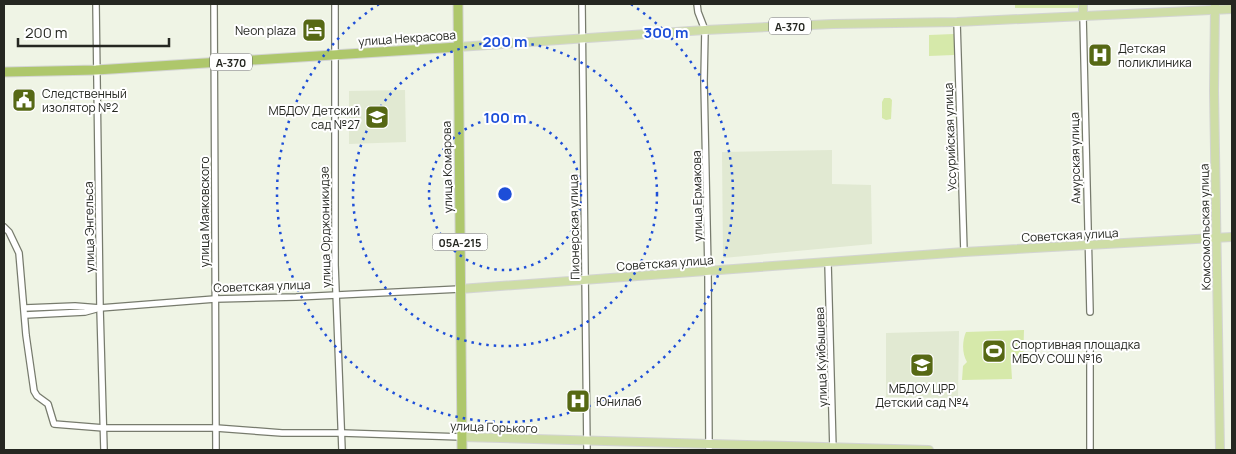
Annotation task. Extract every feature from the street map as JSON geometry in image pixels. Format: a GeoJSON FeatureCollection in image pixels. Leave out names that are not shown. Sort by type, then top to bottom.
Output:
{"type":"FeatureCollection","features":[{"type":"Feature","properties":{"kind":"highway","name":"улица Комарова"},"geometry":{"type":"LineString","coordinates":[[458,4],[462,450]]}},
{"type":"Feature","properties":{"kind":"highway","name":"улица Некрасова"},"geometry":{"type":"LineString","coordinates":[[4,72],[96,70],[458,47]]}},
{"type":"Feature","properties":{"kind":"main road","name":"Амурская улица"},"geometry":{"type":"LineString","coordinates":[[1083,4],[1083,16]]}},
{"type":"Feature","properties":{"kind":"main road","name":"улица Некрасова"},"geometry":{"type":"LineString","coordinates":[[458,47],[705,30],[833,24],[957,22],[1214,7],[1232,8]]}},
{"type":"Feature","properties":{"kind":"main road","name":"Комсомольская улица"},"geometry":{"type":"LineString","coordinates":[[1214,7],[1220,450]]}},
{"type":"Feature","properties":{"kind":"main road","name":"Советская улица"},"geometry":{"type":"LineString","coordinates":[[460,289],[964,252],[1232,237]]}},
{"type":"Feature","properties":{"kind":"main road","name":"улица Горького"},"geometry":{"type":"LineString","coordinates":[[462,437],[708,447],[929,450]]}},
{"type":"Feature","properties":{"kind":"street","name":"улица Энгельса"},"geometry":{"type":"LineString","coordinates":[[96,4],[104,450]]}},
{"type":"Feature","properties":{"kind":"street","name":"улица Маяковского"},"geometry":{"type":"LineString","coordinates":[[214,4],[216,450]]}},
{"type":"Feature","properties":{"kind":"street","name":"улица Орджоникидзе"},"geometry":{"type":"LineString","coordinates":[[335,4],[336,294],[342,450]]}},
{"type":"Feature","properties":{"kind":"street","name":"Пионерская улица"},"geometry":{"type":"LineString","coordinates":[[582,4],[587,450]]}},
{"type":"Feature","properties":{"kind":"street","name":"улица Ермакова"},"geometry":{"type":"LineString","coordinates":[[697,4],[705,30],[708,447]]}},
{"type":"Feature","properties":{"kind":"street","name":"Амурская улица"},"geometry":{"type":"LineString","coordinates":[[1083,16],[1090,312]]}},
{"type":"Feature","properties":{"kind":"street","name":"Уссурийская улица"},"geometry":{"type":"LineString","coordinates":[[957,22],[964,252]]}},
{"type":"Feature","properties":{"kind":"street"},"geometry":{"type":"LineString","coordinates":[[4,227],[10,232],[18,248],[25,308],[24,316]]}},
{"type":"Feature","properties":{"kind":"street","name":"улица Куйбышева"},"geometry":{"type":"LineString","coordinates":[[828,263],[833,449]]}},
{"type":"Feature","properties":{"kind":"street","name":"Советская улица"},"geometry":{"type":"LineString","coordinates":[[25,308],[75,306],[100,308],[215,299],[460,289]]}},
{"type":"Feature","properties":{"kind":"street","name":"Советская улица"},"geometry":{"type":"LineString","coordinates":[[24,316],[85,312],[100,308]]}},
{"type":"Feature","properties":{"kind":"street","name":"улица Горького"},"geometry":{"type":"LineString","coordinates":[[24,316],[34,391],[37,396],[48,404],[52,420],[58,425],[104,428],[216,428],[282,433],[462,437]]}},
{"type":"Feature","properties":{"kind":"street"},"geometry":{"type":"LineString","coordinates":[[1090,351],[1090,450]]}},
{"type":"Feature","properties":{"kind":"shaded area","name":"МБДОУ Детский сад №27"},"geometry":{"type":"Polygon","coordinates":[[[405,90],[406,142],[349,144],[349,91],[405,90]]]}},
{"type":"Feature","properties":{"kind":"shaded area"},"geometry":{"type":"Polygon","coordinates":[[[832,150],[832,184],[871,185],[872,244],[723,258],[722,152],[832,150]]]}},
{"type":"Feature","properties":{"kind":"shaded area","name":"МБДОУ ЦРР Детский сад №4"},"geometry":{"type":"Polygon","coordinates":[[[959,331],[958,398],[886,397],[886,333],[959,331]]]}},
{"type":"Feature","properties":{"kind":"green space"},"geometry":{"type":"Polygon","coordinates":[[[1015,4],[1080,4],[1080,8],[1015,8],[1015,4]]]}},
{"type":"Feature","properties":{"kind":"green space"},"geometry":{"type":"Polygon","coordinates":[[[954,34],[954,55],[929,56],[929,35],[954,34]]]}},
{"type":"Feature","properties":{"kind":"green space"},"geometry":{"type":"Polygon","coordinates":[[[884,98],[892,100],[891,119],[886,120],[882,118],[882,102],[884,98]]]}},
{"type":"Feature","properties":{"kind":"green space","name":"Спортивная площадка МБОУ СОШ №16"},"geometry":{"type":"Polygon","coordinates":[[[1024,330],[1023,362],[1011,363],[1012,379],[962,380],[963,366],[967,362],[963,347],[966,332],[1024,330]]]}},
{"type":"Feature","properties":{"kind":"place","name":"Neon plaza"},"geometry":{"type":"Point","coordinates":[314,30]}},
{"type":"Feature","properties":{"kind":"place","name":"Детская поликлиника"},"geometry":{"type":"Point","coordinates":[1100,55]}},
{"type":"Feature","properties":{"kind":"place","name":"Следственный изолятор №2"},"geometry":{"type":"Point","coordinates":[24,100]}},
{"type":"Feature","properties":{"kind":"place","name":"МБДОУ Детский сад №27"},"geometry":{"type":"Point","coordinates":[377,117]}},
{"type":"Feature","properties":{"kind":"place","name":"Спортивная площадка МБОУ СОШ №16"},"geometry":{"type":"Point","coordinates":[994,351]}},
{"type":"Feature","properties":{"kind":"place","name":"МБДОУ ЦРР Детский сад №4"},"geometry":{"type":"Point","coordinates":[922,365]}},
{"type":"Feature","properties":{"kind":"place","name":"Юнилаб"},"geometry":{"type":"Point","coordinates":[578,401]}}]}
